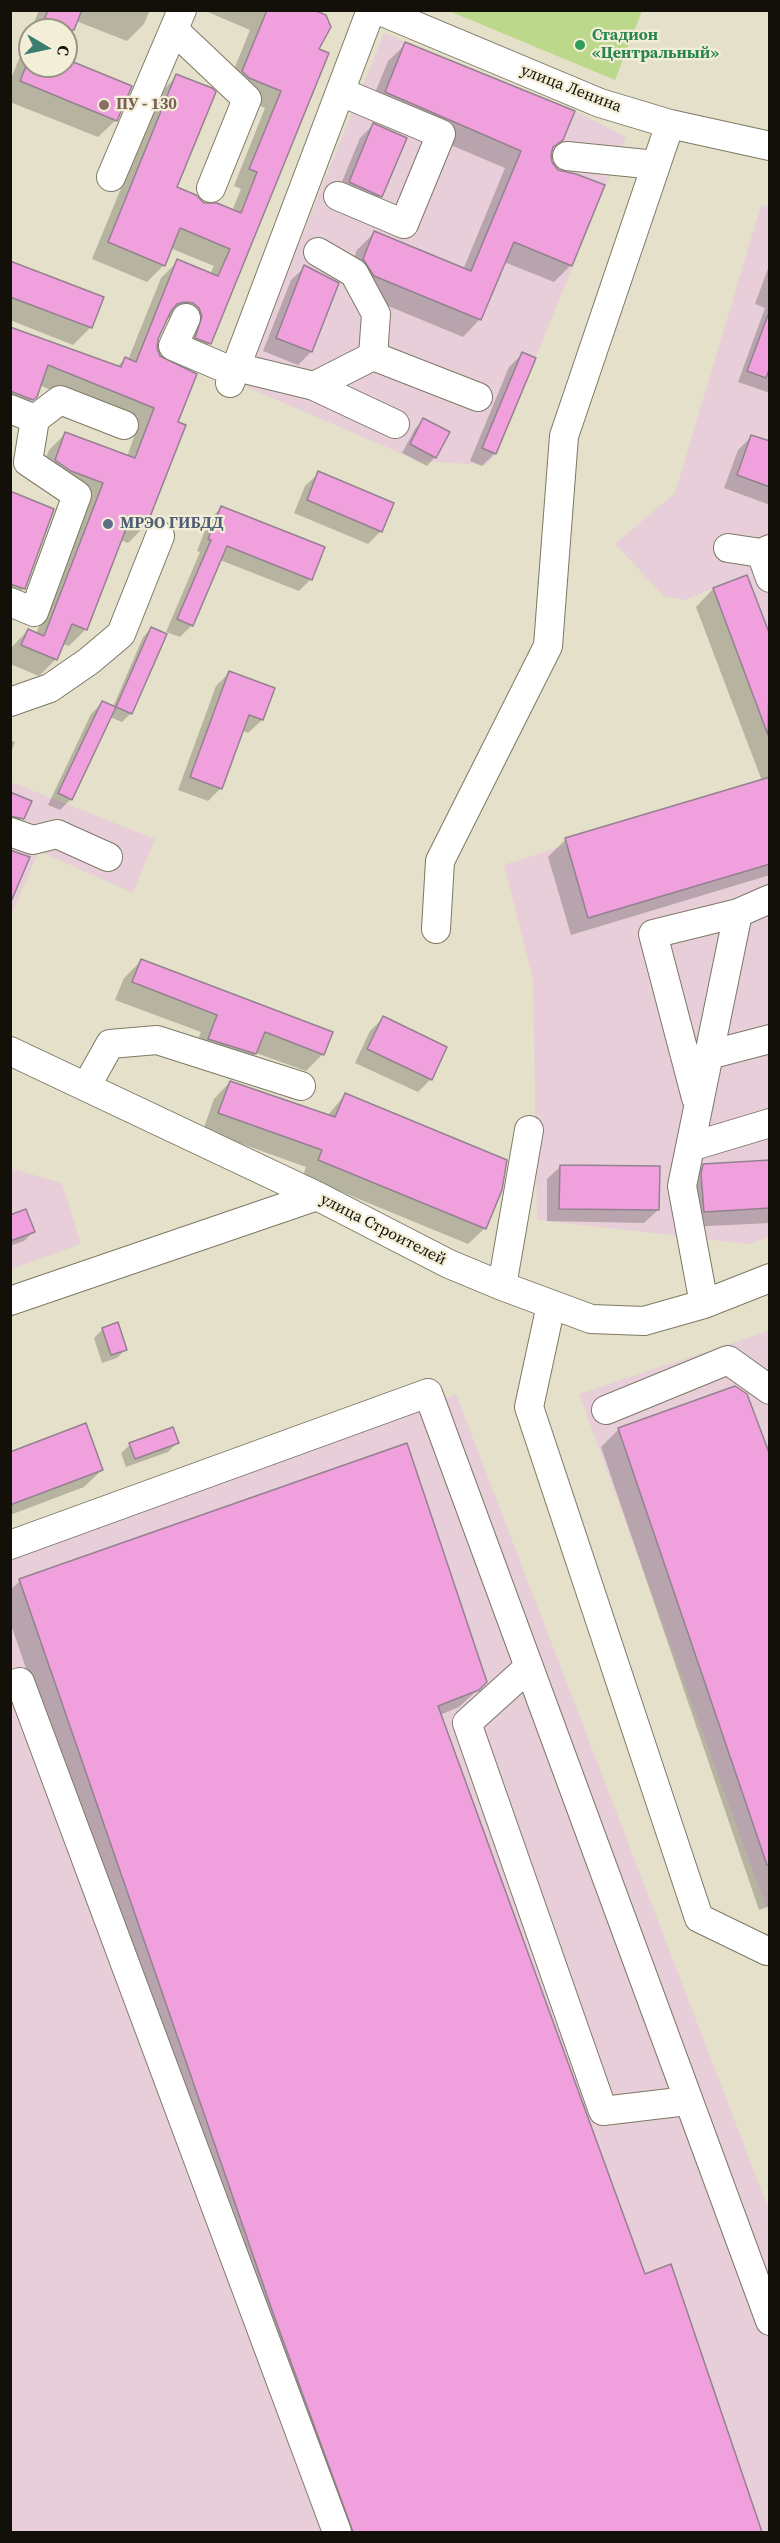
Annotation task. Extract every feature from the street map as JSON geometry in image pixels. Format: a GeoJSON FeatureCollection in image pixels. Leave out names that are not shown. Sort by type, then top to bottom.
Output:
{"type":"FeatureCollection","features":[{"type":"Feature","properties":{"kind":"street"},"geometry":{"type":"LineString","coordinates":[[234,374],[371,10]]}},
{"type":"Feature","properties":{"kind":"street","name":"улица Ленина"},"geometry":{"type":"LineString","coordinates":[[378,10],[600,103],[670,124],[770,146]]}},
{"type":"Feature","properties":{"kind":"street"},"geometry":{"type":"LineString","coordinates":[[111,177],[178,20],[247,99],[211,188]]}},
{"type":"Feature","properties":{"kind":"street"},"geometry":{"type":"LineString","coordinates":[[338,196],[404,224],[441,134],[341,92]]}},
{"type":"Feature","properties":{"kind":"street"},"geometry":{"type":"LineString","coordinates":[[436,929],[440,861],[548,646],[564,436],[670,124]]}},
{"type":"Feature","properties":{"kind":"street"},"geometry":{"type":"LineString","coordinates":[[567,156],[656,165]]}},
{"type":"Feature","properties":{"kind":"street"},"geometry":{"type":"LineString","coordinates":[[318,252],[354,273],[376,314],[373,356]]}},
{"type":"Feature","properties":{"kind":"street"},"geometry":{"type":"LineString","coordinates":[[186,318],[173,346],[234,374],[314,386],[396,424]]}},
{"type":"Feature","properties":{"kind":"street"},"geometry":{"type":"LineString","coordinates":[[314,386],[373,356],[478,397]]}},
{"type":"Feature","properties":{"kind":"street"},"geometry":{"type":"LineString","coordinates":[[10,602],[34,612],[77,495],[28,462],[23,414],[60,400],[124,425]]}},
{"type":"Feature","properties":{"kind":"street"},"geometry":{"type":"LineString","coordinates":[[10,702],[50,688],[89,661],[121,634],[160,536]]}},
{"type":"Feature","properties":{"kind":"street"},"geometry":{"type":"LineString","coordinates":[[728,548],[767,560]]}},
{"type":"Feature","properties":{"kind":"street"},"geometry":{"type":"LineString","coordinates":[[10,832],[33,840],[57,834],[108,857]]}},
{"type":"Feature","properties":{"kind":"street"},"geometry":{"type":"LineString","coordinates":[[698,1106],[653,934],[738,913],[770,899]]}},
{"type":"Feature","properties":{"kind":"street"},"geometry":{"type":"LineString","coordinates":[[704,1304],[682,1186],[738,913]]}},
{"type":"Feature","properties":{"kind":"street"},"geometry":{"type":"LineString","coordinates":[[709,1055],[770,1039]]}},
{"type":"Feature","properties":{"kind":"street"},"geometry":{"type":"LineString","coordinates":[[86,1087],[110,1044],[158,1040],[301,1086]]}},
{"type":"Feature","properties":{"kind":"street","name":"улица Строителей"},"geometry":{"type":"LineString","coordinates":[[10,1051],[317,1196],[449,1264],[591,1319],[644,1321],[704,1304],[770,1278]]}},
{"type":"Feature","properties":{"kind":"street"},"geometry":{"type":"LineString","coordinates":[[690,1147],[770,1123]]}},
{"type":"Feature","properties":{"kind":"street"},"geometry":{"type":"LineString","coordinates":[[501,1286],[529,1130]]}},
{"type":"Feature","properties":{"kind":"street"},"geometry":{"type":"LineString","coordinates":[[10,1301],[317,1196]]}},
{"type":"Feature","properties":{"kind":"street"},"geometry":{"type":"LineString","coordinates":[[551,1305],[529,1407],[699,1918],[767,1951],[770,1950]]}},
{"type":"Feature","properties":{"kind":"street"},"geometry":{"type":"LineString","coordinates":[[606,1410],[728,1360],[770,1390]]}},
{"type":"Feature","properties":{"kind":"street"},"geometry":{"type":"LineString","coordinates":[[10,1545],[428,1393],[687,2101],[770,2321]]}},
{"type":"Feature","properties":{"kind":"street"},"geometry":{"type":"LineString","coordinates":[[529,1667],[467,1723],[603,2111],[687,2101]]}},
{"type":"Feature","properties":{"kind":"street"},"geometry":{"type":"LineString","coordinates":[[10,1685],[20,1682],[337,2532]]}},
{"type":"Feature","properties":{"kind":"shaded area"},"geometry":{"type":"Polygon","coordinates":[[[384,33],[575,111],[626,137],[496,454],[486,465],[419,461],[242,385],[384,33]]]}},
{"type":"Feature","properties":{"kind":"shaded area"},"geometry":{"type":"Polygon","coordinates":[[[761,205],[769,208],[769,738],[713,588],[685,600],[664,596],[615,544],[675,493],[761,205]]]}},
{"type":"Feature","properties":{"kind":"shaded area"},"geometry":{"type":"Polygon","coordinates":[[[769,778],[769,1237],[749,1244],[537,1220],[533,980],[504,865],[769,778]]]}},
{"type":"Feature","properties":{"kind":"shaded area"},"geometry":{"type":"Polygon","coordinates":[[[11,782],[155,839],[133,893],[39,851],[11,915],[11,782]]]}},
{"type":"Feature","properties":{"kind":"shaded area"},"geometry":{"type":"Polygon","coordinates":[[[10,1168],[62,1183],[81,1244],[11,1269],[10,1168]]]}},
{"type":"Feature","properties":{"kind":"shaded area"},"geometry":{"type":"Polygon","coordinates":[[[769,1331],[769,1915],[579,1394],[769,1331]]]}},
{"type":"Feature","properties":{"kind":"shaded area"},"geometry":{"type":"Polygon","coordinates":[[[456,1394],[769,2210],[769,2532],[11,2532],[10,1544],[456,1394]]]}},
{"type":"Feature","properties":{"kind":"green space","name":"Стадион «Центральный»"},"geometry":{"type":"Polygon","coordinates":[[[642,10],[615,80],[449,11],[642,10]]]}},
{"type":"Feature","properties":{"kind":"building"},"geometry":{"type":"Polygon","coordinates":[[[48,10],[82,10],[78,20],[78,18],[45,18],[48,10]]]}},
{"type":"Feature","properties":{"kind":"building"},"geometry":{"type":"Polygon","coordinates":[[[267,10],[314,10],[326,15],[331,27],[319,49],[329,53],[211,344],[195,338],[202,316],[199,308],[193,303],[185,302],[177,304],[171,311],[158,339],[157,348],[160,356],[197,374],[178,422],[186,425],[146,527],[129,521],[87,630],[72,624],[57,660],[21,645],[28,629],[44,636],[103,483],[71,471],[55,460],[65,432],[135,458],[154,408],[48,365],[37,397],[33,400],[10,391],[10,327],[121,367],[125,357],[136,362],[177,259],[218,276],[230,249],[180,228],[165,266],[108,242],[176,74],[212,88],[216,92],[177,187],[196,195],[204,203],[217,203],[241,213],[257,172],[249,169],[281,91],[249,78],[242,71],[267,10]]]}},
{"type":"Feature","properties":{"kind":"building"},"geometry":{"type":"Polygon","coordinates":[[[405,42],[575,111],[563,140],[553,147],[552,162],[558,170],[605,185],[572,266],[514,242],[481,320],[374,276],[363,259],[374,231],[471,271],[521,151],[385,92],[405,42]]]}},
{"type":"Feature","properties":{"kind":"building","name":"ПУ - 130"},"geometry":{"type":"Polygon","coordinates":[[[78,64],[132,86],[117,121],[20,81],[21,78],[78,78],[78,64]]]}},
{"type":"Feature","properties":{"kind":"building"},"geometry":{"type":"Polygon","coordinates":[[[373,123],[407,138],[382,197],[349,182],[373,123]]]}},
{"type":"Feature","properties":{"kind":"building"},"geometry":{"type":"Polygon","coordinates":[[[10,261],[104,297],[92,328],[10,297],[10,261]]]}},
{"type":"Feature","properties":{"kind":"building"},"geometry":{"type":"Polygon","coordinates":[[[304,265],[339,283],[312,352],[276,338],[304,265]]]}},
{"type":"Feature","properties":{"kind":"building"},"geometry":{"type":"Polygon","coordinates":[[[768,315],[770,316],[770,367],[766,378],[747,371],[768,315]]]}},
{"type":"Feature","properties":{"kind":"building"},"geometry":{"type":"Polygon","coordinates":[[[522,352],[536,358],[496,454],[482,448],[522,352]]]}},
{"type":"Feature","properties":{"kind":"building"},"geometry":{"type":"Polygon","coordinates":[[[423,418],[450,432],[436,458],[410,444],[423,418]]]}},
{"type":"Feature","properties":{"kind":"building"},"geometry":{"type":"Polygon","coordinates":[[[751,435],[770,441],[770,487],[737,475],[751,435]]]}},
{"type":"Feature","properties":{"kind":"building"},"geometry":{"type":"Polygon","coordinates":[[[318,471],[394,503],[382,532],[307,500],[318,471]]]}},
{"type":"Feature","properties":{"kind":"building"},"geometry":{"type":"Polygon","coordinates":[[[10,491],[54,509],[25,589],[10,584],[10,491]]]}},
{"type":"Feature","properties":{"kind":"building"},"geometry":{"type":"Polygon","coordinates":[[[221,506],[325,547],[312,580],[227,546],[193,626],[177,619],[211,540],[208,539],[221,506]]]}},
{"type":"Feature","properties":{"kind":"building"},"geometry":{"type":"Polygon","coordinates":[[[747,575],[770,635],[768,735],[713,588],[747,575]]]}},
{"type":"Feature","properties":{"kind":"building"},"geometry":{"type":"Polygon","coordinates":[[[151,627],[167,634],[132,714],[116,707],[151,627]]]}},
{"type":"Feature","properties":{"kind":"building"},"geometry":{"type":"Polygon","coordinates":[[[229,671],[275,688],[263,720],[249,715],[222,789],[190,777],[229,671]]]}},
{"type":"Feature","properties":{"kind":"building"},"geometry":{"type":"Polygon","coordinates":[[[102,701],[116,707],[72,800],[58,793],[102,701]]]}},
{"type":"Feature","properties":{"kind":"building"},"geometry":{"type":"Polygon","coordinates":[[[770,777],[770,864],[588,918],[565,838],[770,777]]]}},
{"type":"Feature","properties":{"kind":"building"},"geometry":{"type":"Polygon","coordinates":[[[10,792],[32,801],[24,819],[10,816],[10,792]]]}},
{"type":"Feature","properties":{"kind":"building"},"geometry":{"type":"Polygon","coordinates":[[[10,850],[30,857],[10,904],[10,850]]]}},
{"type":"Feature","properties":{"kind":"building"},"geometry":{"type":"Polygon","coordinates":[[[141,959],[333,1032],[324,1055],[265,1032],[256,1054],[208,1039],[217,1015],[132,982],[141,959]]]}},
{"type":"Feature","properties":{"kind":"building"},"geometry":{"type":"Polygon","coordinates":[[[383,1016],[447,1047],[432,1080],[367,1049],[383,1016]]]}},
{"type":"Feature","properties":{"kind":"building"},"geometry":{"type":"Polygon","coordinates":[[[230,1081],[335,1117],[345,1093],[507,1160],[502,1190],[486,1229],[318,1160],[322,1150],[218,1113],[230,1081]]]}},
{"type":"Feature","properties":{"kind":"building"},"geometry":{"type":"Polygon","coordinates":[[[770,1160],[770,1208],[704,1212],[701,1174],[703,1164],[770,1160]]]}},
{"type":"Feature","properties":{"kind":"building"},"geometry":{"type":"Polygon","coordinates":[[[560,1165],[660,1166],[659,1210],[559,1209],[560,1165]]]}},
{"type":"Feature","properties":{"kind":"building"},"geometry":{"type":"Polygon","coordinates":[[[26,1209],[35,1232],[10,1241],[10,1215],[26,1209]]]}},
{"type":"Feature","properties":{"kind":"building"},"geometry":{"type":"Polygon","coordinates":[[[118,1322],[127,1350],[111,1355],[102,1328],[118,1322]]]}},
{"type":"Feature","properties":{"kind":"building"},"geometry":{"type":"Polygon","coordinates":[[[735,1386],[747,1394],[770,1455],[770,1864],[767,1865],[618,1428],[735,1386]]]}},
{"type":"Feature","properties":{"kind":"building"},"geometry":{"type":"Polygon","coordinates":[[[86,1423],[103,1470],[10,1505],[10,1452],[86,1423]]]}},
{"type":"Feature","properties":{"kind":"building"},"geometry":{"type":"Polygon","coordinates":[[[173,1427],[179,1443],[135,1459],[129,1443],[173,1427]]]}},
{"type":"Feature","properties":{"kind":"building"},"geometry":{"type":"Polygon","coordinates":[[[407,1443],[487,1682],[479,1690],[438,1706],[645,2274],[671,2264],[762,2532],[353,2532],[273,2313],[19,1579],[407,1443]]]}},
{"type":"Feature","properties":{"kind":"place","name":"Стадион «Центральный»"},"geometry":{"type":"Point","coordinates":[580,45]}},
{"type":"Feature","properties":{"kind":"place","name":"ПУ - 130"},"geometry":{"type":"Point","coordinates":[104,105]}},
{"type":"Feature","properties":{"kind":"place","name":"МРЭО ГИБДД"},"geometry":{"type":"Point","coordinates":[108,524]}}]}
